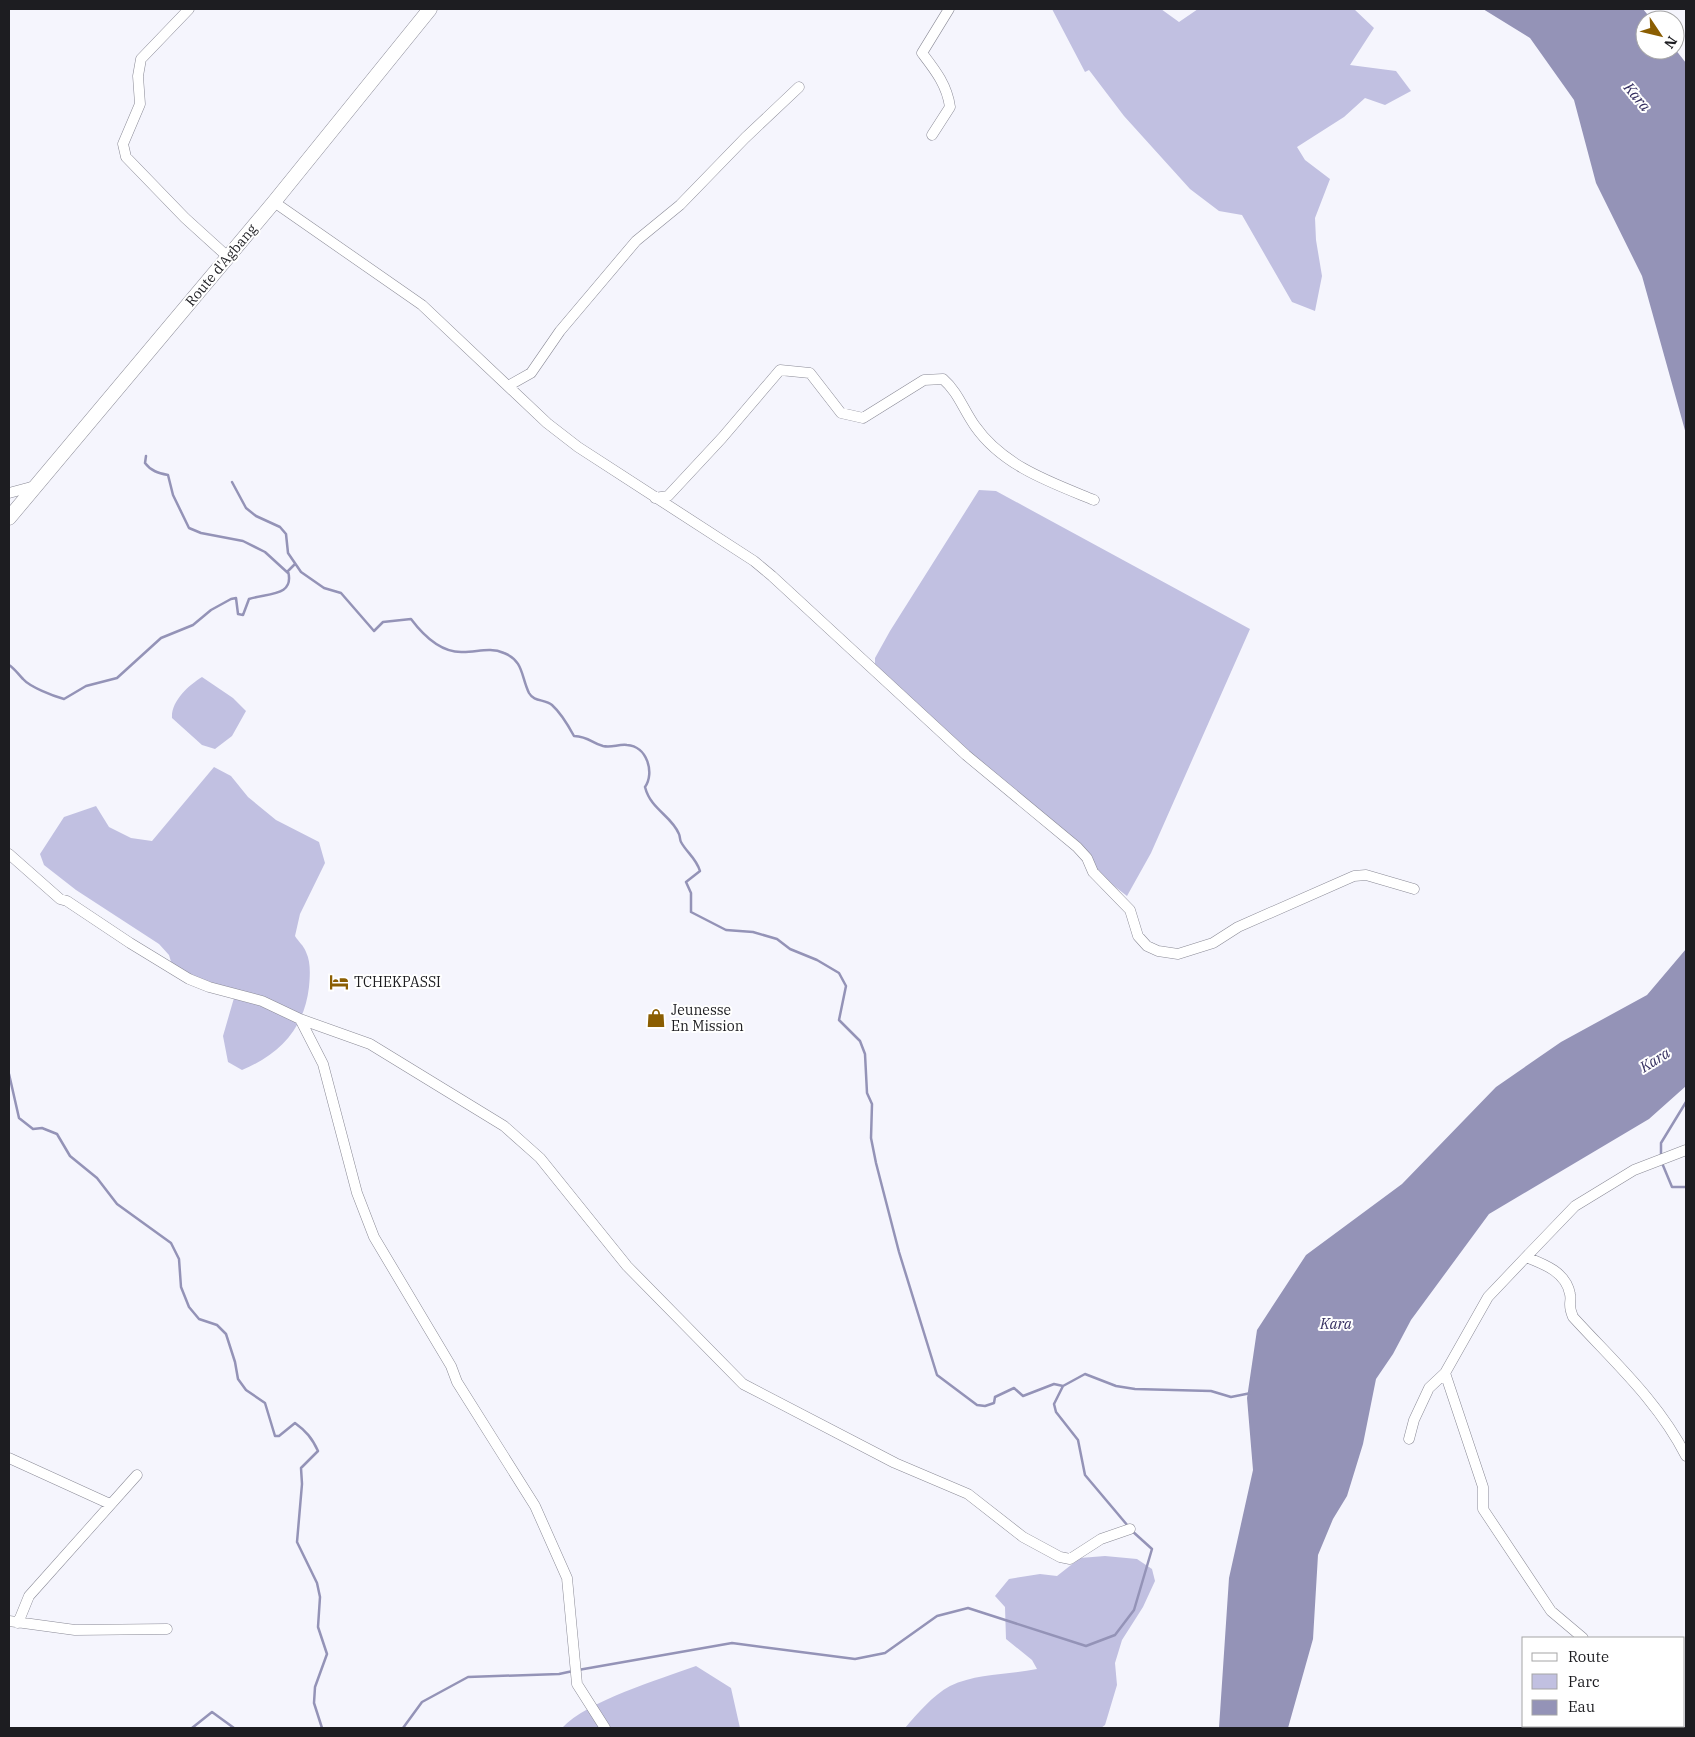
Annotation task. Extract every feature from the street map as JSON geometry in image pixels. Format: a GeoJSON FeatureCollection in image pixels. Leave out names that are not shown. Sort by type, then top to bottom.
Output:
{"type":"FeatureCollection","features":[{"type":"Feature","properties":{"kind":"main road","name":"Route d'Agbang"},"geometry":{"type":"LineString","coordinates":[[9,518],[274,202],[425,11]]}},
{"type":"Feature","properties":{"kind":"street"},"geometry":{"type":"LineString","coordinates":[[189,9],[142,59],[138,76],[140,104],[122,144],[126,157],[185,218],[228,258]]}},
{"type":"Feature","properties":{"kind":"street"},"geometry":{"type":"LineString","coordinates":[[932,135],[950,107],[944,85],[922,53],[949,9]]}},
{"type":"Feature","properties":{"kind":"street"},"geometry":{"type":"LineString","coordinates":[[508,386],[531,373],[560,331],[636,241],[680,205],[745,138],[799,87]]}},
{"type":"Feature","properties":{"kind":"street"},"geometry":{"type":"LineString","coordinates":[[274,202],[422,305],[547,422],[578,447],[754,561],[772,576],[966,755],[1077,847],[1087,858],[1093,872],[1130,910],[1138,936],[1147,946],[1158,951],[1178,954],[1213,943],[1238,927],[1354,876],[1366,875],[1414,889]]}},
{"type":"Feature","properties":{"kind":"street"},"geometry":{"type":"LineString","coordinates":[[655,498],[668,496],[722,438],[780,370],[810,373],[841,413],[863,418],[924,380],[943,379],[954,389],[975,426],[996,451],[1025,470],[1094,500]]}},
{"type":"Feature","properties":{"kind":"street"},"geometry":{"type":"LineString","coordinates":[[9,493],[35,486]]}},
{"type":"Feature","properties":{"kind":"street"},"geometry":{"type":"LineString","coordinates":[[9,854],[60,899],[67,901],[130,943],[190,979],[262,1001],[300,1019],[370,1044],[504,1126],[540,1158],[627,1266],[743,1384],[896,1462],[968,1494],[1013,1530],[1060,1557],[1070,1558],[1101,1539],[1130,1529]]}},
{"type":"Feature","properties":{"kind":"street"},"geometry":{"type":"LineString","coordinates":[[300,1019],[323,1064],[357,1192],[374,1237],[451,1366],[457,1382],[535,1506],[567,1578],[575,1677],[577,1684],[605,1728]]}},
{"type":"Feature","properties":{"kind":"street"},"geometry":{"type":"LineString","coordinates":[[1410,1439],[1414,1420],[1429,1388],[1445,1373],[1488,1297],[1526,1257],[1576,1206],[1634,1170],[1686,1150]]}},
{"type":"Feature","properties":{"kind":"street"},"geometry":{"type":"LineString","coordinates":[[1526,1257],[1555,1270],[1566,1281],[1571,1296],[1568,1306],[1573,1317],[1636,1384],[1671,1427],[1686,1456]]}},
{"type":"Feature","properties":{"kind":"street"},"geometry":{"type":"LineString","coordinates":[[1445,1373],[1483,1487],[1483,1509],[1551,1611],[1582,1637]]}},
{"type":"Feature","properties":{"kind":"street"},"geometry":{"type":"LineString","coordinates":[[9,1458],[110,1504]]}},
{"type":"Feature","properties":{"kind":"street"},"geometry":{"type":"LineString","coordinates":[[137,1475],[29,1596],[14,1622],[75,1630],[111,1628],[149,1630],[167,1628]]}},
{"type":"Feature","properties":{"kind":"green space"},"geometry":{"type":"Polygon","coordinates":[[[1052,9],[1161,9],[1179,22],[1198,9],[1354,9],[1374,28],[1350,65],[1396,71],[1411,91],[1385,105],[1365,98],[1344,117],[1297,147],[1305,160],[1330,179],[1315,218],[1316,240],[1322,276],[1315,311],[1292,302],[1242,215],[1219,211],[1190,189],[1124,116],[1089,70],[1085,72],[1052,9]]]}},
{"type":"Feature","properties":{"kind":"green space"},"geometry":{"type":"Polygon","coordinates":[[[979,490],[996,491],[1250,629],[1151,853],[1127,896],[1096,872],[1089,857],[875,667],[875,658],[890,631],[979,490]]]}},
{"type":"Feature","properties":{"kind":"green space"},"geometry":{"type":"Polygon","coordinates":[[[202,677],[233,698],[246,711],[232,736],[215,749],[202,745],[172,718],[174,706],[182,694],[202,677]]]}},
{"type":"Feature","properties":{"kind":"green space"},"geometry":{"type":"Polygon","coordinates":[[[214,767],[231,776],[248,797],[276,820],[319,842],[325,863],[300,914],[295,936],[308,956],[310,974],[309,987],[302,1015],[296,1028],[279,1048],[256,1064],[242,1070],[228,1062],[223,1036],[236,991],[205,982],[172,965],[169,955],[159,944],[76,890],[44,865],[40,854],[64,817],[96,806],[109,827],[131,838],[152,841],[214,767]]]}},
{"type":"Feature","properties":{"kind":"green space"},"geometry":{"type":"Polygon","coordinates":[[[1105,1556],[1137,1559],[1152,1569],[1155,1581],[1143,1607],[1122,1640],[1115,1663],[1117,1685],[1105,1725],[1101,1728],[905,1728],[931,1700],[950,1686],[982,1676],[1037,1669],[1032,1660],[1006,1639],[1005,1607],[995,1596],[1009,1579],[1040,1574],[1057,1576],[1080,1558],[1105,1556]]]}},
{"type":"Feature","properties":{"kind":"green space"},"geometry":{"type":"Polygon","coordinates":[[[696,1666],[731,1688],[740,1728],[562,1728],[573,1718],[606,1700],[644,1684],[696,1666]]]}},
{"type":"Feature","properties":{"kind":"water","name":"Kara"},"geometry":{"type":"Polygon","coordinates":[[[1483,9],[1643,9],[1635,10],[1635,60],[1684,60],[1686,63],[1686,434],[1642,276],[1596,183],[1574,100],[1530,38],[1483,9]]]}},
{"type":"Feature","properties":{"kind":"water","name":"Kara"},"geometry":{"type":"Polygon","coordinates":[[[1686,949],[1686,1086],[1649,1119],[1489,1214],[1411,1320],[1393,1354],[1376,1379],[1363,1444],[1347,1496],[1333,1519],[1318,1555],[1313,1639],[1288,1728],[1219,1728],[1229,1578],[1253,1470],[1247,1398],[1257,1330],[1306,1255],[1402,1184],[1496,1087],[1561,1042],[1647,995],[1686,949]]]}},
{"type":"Feature","properties":{"kind":"waterway"},"geometry":{"type":"LineString","coordinates":[[146,456],[145,463],[150,468],[168,475],[173,495],[189,528],[201,533],[243,541],[265,552],[288,573]]}},
{"type":"Feature","properties":{"kind":"waterway"},"geometry":{"type":"LineString","coordinates":[[232,482],[246,508],[256,516],[280,527],[286,534],[288,553],[301,572],[324,588],[341,593],[374,631],[383,622],[411,619],[427,637],[447,650],[455,652],[494,650],[504,653],[519,665],[531,696],[552,705],[567,723],[574,736],[603,746],[627,745],[640,750],[649,768],[648,781],[645,787],[648,795],[656,807],[675,827],[683,846],[700,871],[686,882],[691,893],[691,912],[726,930],[753,932],[777,939],[790,949],[817,960],[839,973],[846,986],[839,1020],[860,1041],[865,1054],[867,1093],[872,1104],[871,1138],[876,1163],[899,1252],[937,1375],[977,1405],[985,1406],[994,1403],[995,1397],[1014,1388],[1023,1396],[1054,1384],[1063,1386]]}},
{"type":"Feature","properties":{"kind":"waterway"},"geometry":{"type":"LineString","coordinates":[[9,665],[31,685],[64,699],[86,686],[117,678],[161,638],[193,625],[211,610],[231,599],[236,598],[238,614],[243,615],[249,599],[283,590],[287,586],[289,579],[288,571],[295,564]]}},
{"type":"Feature","properties":{"kind":"waterway"},"geometry":{"type":"LineString","coordinates":[[9,1074],[19,1118],[33,1129],[42,1128],[57,1134],[70,1156],[97,1178],[117,1204],[171,1243],[179,1259],[181,1287],[189,1307],[199,1319],[217,1325],[226,1334],[238,1379],[246,1390],[265,1403],[275,1436],[279,1436],[295,1423],[308,1435],[318,1451],[301,1468],[302,1484],[297,1542],[317,1583],[320,1597],[318,1627],[327,1654],[315,1687],[314,1703],[322,1728]]}},
{"type":"Feature","properties":{"kind":"waterway"},"geometry":{"type":"LineString","coordinates":[[1661,1157],[1661,1143],[1686,1102]]}},
{"type":"Feature","properties":{"kind":"waterway"},"geometry":{"type":"LineString","coordinates":[[1662,1163],[1672,1187],[1686,1187]]}},
{"type":"Feature","properties":{"kind":"waterway"},"geometry":{"type":"LineString","coordinates":[[1128,1526],[1085,1475],[1078,1440],[1056,1412],[1054,1404],[1063,1386],[1085,1374],[1116,1386],[1135,1389],[1211,1391],[1231,1397],[1251,1393]]}},
{"type":"Feature","properties":{"kind":"waterway"},"geometry":{"type":"LineString","coordinates":[[578,1670],[732,1643],[855,1659],[885,1653],[937,1616],[968,1608],[1086,1646],[1115,1635],[1134,1610],[1152,1549],[1131,1530]]}},
{"type":"Feature","properties":{"kind":"waterway"},"geometry":{"type":"LineString","coordinates":[[403,1728],[422,1702],[468,1677],[559,1674],[573,1671]]}},
{"type":"Feature","properties":{"kind":"waterway"},"geometry":{"type":"LineString","coordinates":[[192,1728],[212,1712],[234,1728]]}},
{"type":"Feature","properties":{"kind":"place","name":"TCHEKPASSI"},"geometry":{"type":"Point","coordinates":[339,982]}},
{"type":"Feature","properties":{"kind":"place","name":"Jeunesse En Mission"},"geometry":{"type":"Point","coordinates":[656,1018]}}]}
